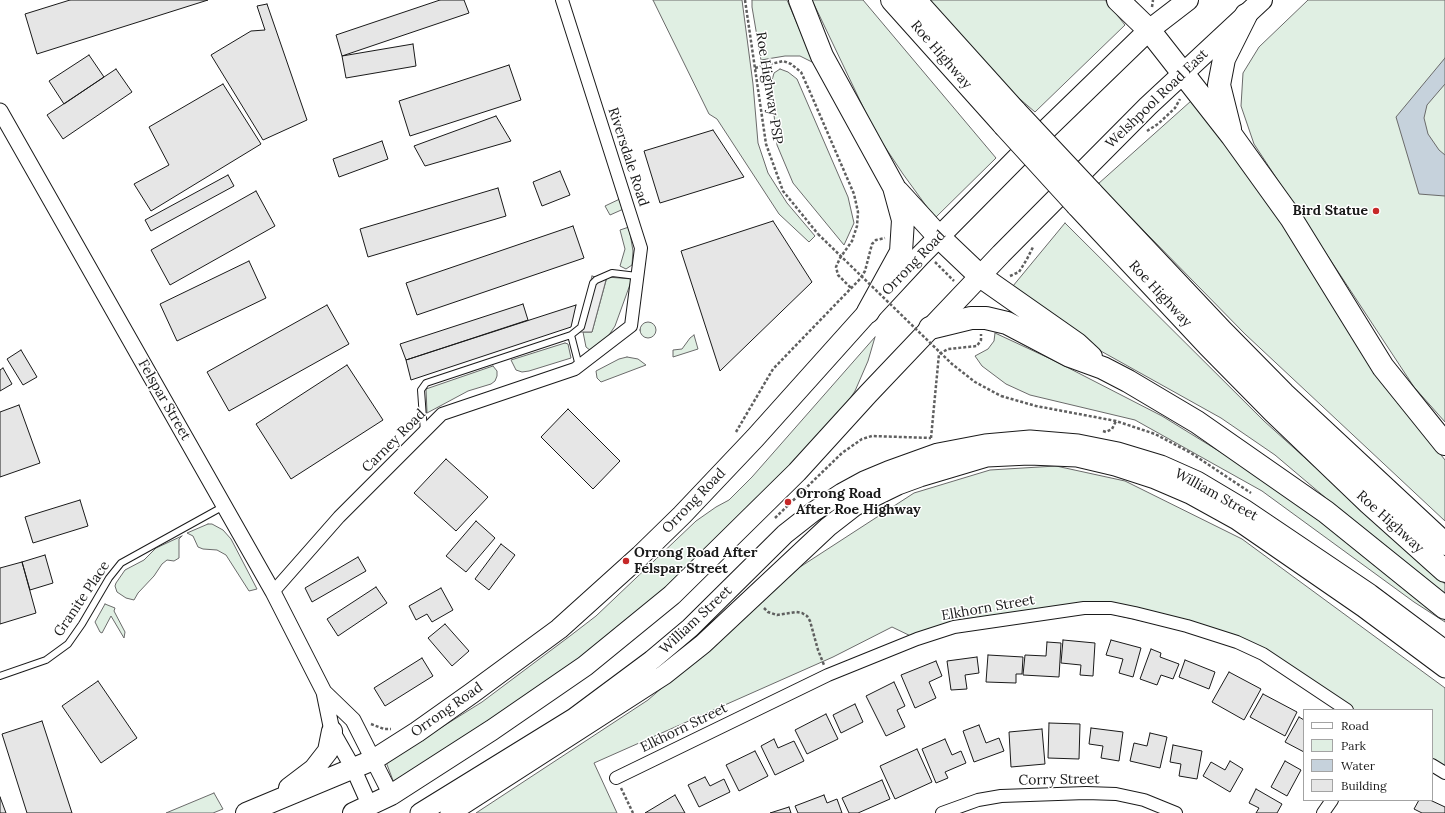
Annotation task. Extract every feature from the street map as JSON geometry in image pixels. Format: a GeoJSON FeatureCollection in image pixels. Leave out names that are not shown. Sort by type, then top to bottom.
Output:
{"type":"FeatureCollection","features":[{"type":"Feature","properties":{"kind":"highway"},"geometry":{"type":"LineString","coordinates":[[800,0],[822,56],[894,187],[932,244],[980,284],[1077,344],[1103,368]]}},
{"type":"Feature","properties":{"kind":"highway","name":"Roe Highway"},"geometry":{"type":"LineString","coordinates":[[892,0],[1010,119],[1084,199],[1208,345],[1273,411],[1369,503],[1445,571]]}},
{"type":"Feature","properties":{"kind":"highway","name":"Roe Highway"},"geometry":{"type":"LineString","coordinates":[[915,0],[1010,119]]}},
{"type":"Feature","properties":{"kind":"highway"},"geometry":{"type":"LineString","coordinates":[[1118,0],[1149,30],[1232,136],[1291,218],[1384,367],[1445,444]]}},
{"type":"Feature","properties":{"kind":"highway"},"geometry":{"type":"LineString","coordinates":[[1149,30],[1188,0]]}},
{"type":"Feature","properties":{"kind":"highway","name":"Welshpool Road East"},"geometry":{"type":"LineString","coordinates":[[980,284],[1054,200],[1148,106],[1189,81],[1246,15],[1262,0]]}},
{"type":"Feature","properties":{"kind":"highway"},"geometry":{"type":"LineString","coordinates":[[1232,136],[1219,85],[1224,59],[1246,15]]}},
{"type":"Feature","properties":{"kind":"highway","name":"Orrong Road"},"geometry":{"type":"LineString","coordinates":[[254,810],[373,760],[466,698],[559,628],[640,556],[682,515],[755,438],[868,312],[932,244],[1022,153],[1149,30]]}},
{"type":"Feature","properties":{"kind":"highway"},"geometry":{"type":"LineString","coordinates":[[868,312],[901,252],[903,220],[894,187]]}},
{"type":"Feature","properties":{"kind":"highway","name":"Roe Highway"},"geometry":{"type":"LineString","coordinates":[[1084,199],[1221,330],[1284,394],[1445,544]]}},
{"type":"Feature","properties":{"kind":"highway"},"geometry":{"type":"LineString","coordinates":[[362,809],[391,795],[436,767],[585,666],[672,595],[797,472],[930,328],[980,284]]}},
{"type":"Feature","properties":{"kind":"highway"},"geometry":{"type":"LineString","coordinates":[[930,328],[971,318],[982,318],[1007,323],[1070,356],[1103,368],[1197,422],[1259,464],[1326,512],[1445,608]]}},
{"type":"Feature","properties":{"kind":"highway"},"geometry":{"type":"LineString","coordinates":[[254,810],[298,782],[314,768],[328,751],[332,732]]}},
{"type":"Feature","properties":{"kind":"main road","name":"William Street"},"geometry":{"type":"LineString","coordinates":[[420,813],[574,718],[652,660],[690,628],[785,534],[813,512],[842,493],[888,470],[938,453],[985,444],[1030,440],[1078,444],[1118,452],[1161,465],[1197,481],[1244,509],[1370,594],[1445,650]]}},
{"type":"Feature","properties":{"kind":"main road","name":"William Street"},"geometry":{"type":"LineString","coordinates":[[450,813],[664,675],[703,644],[828,526],[855,506],[898,485],[987,457],[1029,455],[1077,457],[1115,466],[1155,479],[1190,494],[1237,520],[1363,607],[1445,668]]}},
{"type":"Feature","properties":{"kind":"street","name":"Riversdale Road"},"geometry":{"type":"LineString","coordinates":[[562,0],[641,248],[631,326]]}},
{"type":"Feature","properties":{"kind":"street","name":"Felspar Street"},"geometry":{"type":"LineString","coordinates":[[0,111],[273,592],[324,692],[332,732],[353,768],[362,809]]}},
{"type":"Feature","properties":{"kind":"street","name":"Carney Road"},"geometry":{"type":"LineString","coordinates":[[273,592],[339,518],[442,414],[575,369],[631,326]]}},
{"type":"Feature","properties":{"kind":"street","name":"Elkhorn Street"},"geometry":{"type":"LineString","coordinates":[[616,778],[828,675],[917,639],[954,627],[1084,608],[1111,608],[1187,626],[1237,642],[1263,654],[1346,709]]}},
{"type":"Feature","properties":{"kind":"street","name":"Felspar Street"},"geometry":{"type":"LineString","coordinates":[[324,692],[353,720],[391,795]]}},
{"type":"Feature","properties":{"kind":"street"},"geometry":{"type":"LineString","coordinates":[[1433,766],[1445,773]]}},
{"type":"Feature","properties":{"kind":"street","name":"Corry Street"},"geometry":{"type":"LineString","coordinates":[[942,813],[978,800],[1001,796],[1086,792],[1116,794],[1144,800],[1176,813]]}},
{"type":"Feature","properties":{"kind":"street"},"geometry":{"type":"LineString","coordinates":[[1323,813],[1331,801]]}},
{"type":"Feature","properties":{"kind":"lane"},"geometry":{"type":"LineString","coordinates":[[424,432],[421,390],[426,382],[571,335],[581,328],[593,283],[596,280],[612,273],[637,276]]}},
{"type":"Feature","properties":{"kind":"lane"},"geometry":{"type":"LineString","coordinates":[[571,335],[579,366]]}},
{"type":"Feature","properties":{"kind":"lane","name":"Granite Place"},"geometry":{"type":"LineString","coordinates":[[0,676],[46,660],[68,644],[82,624],[109,578],[121,563],[224,506]]}},
{"type":"Feature","properties":{"kind":"path","name":"Roe Highway PSP"},"geometry":{"type":"LineString","coordinates":[[745,0],[766,144],[783,191],[818,234],[952,364],[975,382],[1001,396],[1036,406],[1116,421]]}},
{"type":"Feature","properties":{"kind":"path"},"geometry":{"type":"LineString","coordinates":[[1152,8],[1153,0]]}},
{"type":"Feature","properties":{"kind":"path"},"geometry":{"type":"LineString","coordinates":[[755,68],[783,61],[791,64],[801,72],[810,92],[854,194],[858,212],[857,226],[852,240],[836,267],[838,275],[851,288]]}},
{"type":"Feature","properties":{"kind":"path"},"geometry":{"type":"LineString","coordinates":[[1142,134],[1158,124],[1175,108],[1189,81]]}},
{"type":"Feature","properties":{"kind":"path"},"geometry":{"type":"LineString","coordinates":[[734,436],[773,369],[851,288],[865,271],[873,242],[880,238],[903,235]]}},
{"type":"Feature","properties":{"kind":"path"},"geometry":{"type":"LineString","coordinates":[[932,244],[939,267],[957,284],[980,284],[1012,276],[1019,272],[1034,243]]}},
{"type":"Feature","properties":{"kind":"path"},"geometry":{"type":"LineString","coordinates":[[931,438],[939,354],[948,349],[977,346],[981,340],[980,330],[982,318]]}},
{"type":"Feature","properties":{"kind":"path"},"geometry":{"type":"LineString","coordinates":[[763,607],[768,612],[777,615],[796,612],[807,616],[810,621],[819,655],[828,675]]}},
{"type":"Feature","properties":{"kind":"path"},"geometry":{"type":"LineString","coordinates":[[365,722],[384,729],[391,729]]}},
{"type":"Feature","properties":{"kind":"path"},"geometry":{"type":"LineString","coordinates":[[616,778],[633,813]]}},
{"type":"Feature","properties":{"kind":"green space"},"geometry":{"type":"Polygon","coordinates":[[[653,0],[742,0],[753,84],[758,143],[768,173],[787,203],[815,236],[809,242],[779,214],[717,119],[709,114],[653,0]]]}},
{"type":"Feature","properties":{"kind":"green space"},"geometry":{"type":"Polygon","coordinates":[[[752,0],[787,0],[814,63],[800,56],[785,56],[761,60],[752,0]]]}},
{"type":"Feature","properties":{"kind":"green space"},"geometry":{"type":"Polygon","coordinates":[[[812,0],[863,0],[996,158],[935,218],[875,132],[812,0]]]}},
{"type":"Feature","properties":{"kind":"green space"},"geometry":{"type":"Polygon","coordinates":[[[928,0],[1105,0],[1125,25],[1035,112],[1000,82],[928,0]]]}},
{"type":"Feature","properties":{"kind":"green space"},"geometry":{"type":"Polygon","coordinates":[[[1308,0],[1445,0],[1445,422],[1414,387],[1254,144],[1241,106],[1243,73],[1259,47],[1308,0]]]}},
{"type":"Feature","properties":{"kind":"green space"},"geometry":{"type":"Polygon","coordinates":[[[780,69],[788,72],[797,79],[848,197],[854,223],[844,245],[793,183],[777,145],[771,84],[774,73],[780,69]]]}},
{"type":"Feature","properties":{"kind":"green space"},"geometry":{"type":"Polygon","coordinates":[[[1191,101],[1236,151],[1387,387],[1445,460],[1445,521],[1245,334],[1098,184],[1191,101]]]}},
{"type":"Feature","properties":{"kind":"green space"},"geometry":{"type":"Polygon","coordinates":[[[624,197],[628,207],[610,215],[605,206],[624,197]]]}},
{"type":"Feature","properties":{"kind":"green space"},"geometry":{"type":"Polygon","coordinates":[[[1065,223],[1264,421],[1445,584],[1445,595],[1372,537],[1275,455],[1221,418],[1099,350],[1008,292],[1065,223]]]}},
{"type":"Feature","properties":{"kind":"green space"},"geometry":{"type":"Polygon","coordinates":[[[629,227],[633,251],[632,265],[626,269],[620,266],[625,249],[620,230],[629,227]]]}},
{"type":"Feature","properties":{"kind":"green space"},"geometry":{"type":"Polygon","coordinates":[[[607,277],[632,279],[615,326],[607,338],[591,351],[586,347],[583,332],[592,332],[607,277]]]}},
{"type":"Feature","properties":{"kind":"green space"},"geometry":{"type":"Polygon","coordinates":[[[648,322],[654,324],[656,330],[654,336],[648,338],[642,336],[640,330],[642,324],[648,322]]]}},
{"type":"Feature","properties":{"kind":"green space"},"geometry":{"type":"Polygon","coordinates":[[[995,333],[1053,360],[1162,416],[1261,477],[1445,618],[1445,622],[1414,602],[1262,491],[1135,420],[1030,395],[1006,384],[982,366],[975,356],[988,349],[994,341],[995,333]]]}},
{"type":"Feature","properties":{"kind":"green space"},"geometry":{"type":"Polygon","coordinates":[[[694,335],[698,349],[673,357],[673,350],[682,349],[694,335]]]}},
{"type":"Feature","properties":{"kind":"green space"},"geometry":{"type":"Polygon","coordinates":[[[875,337],[868,361],[855,391],[835,421],[671,589],[558,678],[394,783],[386,762],[482,702],[596,616],[696,521],[729,500],[752,477],[875,337]]]}},
{"type":"Feature","properties":{"kind":"green space"},"geometry":{"type":"Polygon","coordinates":[[[565,343],[568,344],[571,358],[522,372],[516,370],[511,360],[565,343]]]}},
{"type":"Feature","properties":{"kind":"green space"},"geometry":{"type":"Polygon","coordinates":[[[627,357],[638,359],[646,365],[601,382],[597,378],[596,371],[619,359],[627,357]]]}},
{"type":"Feature","properties":{"kind":"green space"},"geometry":{"type":"Polygon","coordinates":[[[493,366],[497,371],[497,376],[495,381],[491,384],[468,391],[427,413],[426,389],[493,366]]]}},
{"type":"Feature","properties":{"kind":"green space"},"geometry":{"type":"Polygon","coordinates":[[[1056,466],[1125,481],[1242,539],[1445,688],[1445,769],[1433,763],[1433,709],[1345,709],[1237,642],[1084,608],[917,639],[892,627],[833,657],[594,763],[617,813],[476,813],[648,700],[800,567],[914,493],[990,470],[1056,466]]]}},
{"type":"Feature","properties":{"kind":"green space"},"geometry":{"type":"Polygon","coordinates":[[[208,524],[212,524],[223,530],[231,539],[257,589],[249,591],[226,555],[217,550],[198,547],[193,536],[187,533],[208,524]]]}},
{"type":"Feature","properties":{"kind":"green space"},"geometry":{"type":"Polygon","coordinates":[[[182,536],[179,539],[179,558],[174,561],[167,560],[162,564],[134,600],[126,598],[117,592],[115,586],[116,583],[125,570],[144,560],[156,548],[182,536]]]}},
{"type":"Feature","properties":{"kind":"green space"},"geometry":{"type":"Polygon","coordinates":[[[105,604],[115,608],[114,611],[125,632],[124,638],[111,616],[102,633],[100,632],[95,622],[105,604]]]}},
{"type":"Feature","properties":{"kind":"green space"},"geometry":{"type":"Polygon","coordinates":[[[214,793],[223,809],[213,813],[166,813],[214,793]]]}},
{"type":"Feature","properties":{"kind":"shaded area"},"geometry":{"type":"Polygon","coordinates":[[[592,276],[606,280],[592,332],[578,332],[592,276]]]}},
{"type":"Feature","properties":{"kind":"water"},"geometry":{"type":"Polygon","coordinates":[[[1445,58],[1445,84],[1427,105],[1424,118],[1428,134],[1439,150],[1445,155],[1445,196],[1419,194],[1396,117],[1445,58]]]}},
{"type":"Feature","properties":{"kind":"building"},"geometry":{"type":"Polygon","coordinates":[[[70,0],[208,0],[37,54],[25,14],[70,0]]]}},
{"type":"Feature","properties":{"kind":"building"},"geometry":{"type":"Polygon","coordinates":[[[440,0],[464,0],[469,13],[342,56],[336,35],[440,0]]]}},
{"type":"Feature","properties":{"kind":"building"},"geometry":{"type":"Polygon","coordinates":[[[267,4],[307,120],[263,140],[211,55],[251,31],[265,30],[257,6],[267,4]]]}},
{"type":"Feature","properties":{"kind":"building"},"geometry":{"type":"Polygon","coordinates":[[[413,44],[416,66],[346,78],[342,56],[413,44]]]}},
{"type":"Feature","properties":{"kind":"building"},"geometry":{"type":"Polygon","coordinates":[[[89,55],[104,77],[64,104],[49,81],[89,55]]]}},
{"type":"Feature","properties":{"kind":"building"},"geometry":{"type":"Polygon","coordinates":[[[509,65],[521,100],[410,136],[399,101],[509,65]]]}},
{"type":"Feature","properties":{"kind":"building"},"geometry":{"type":"Polygon","coordinates":[[[116,69],[132,92],[63,139],[47,115],[116,69]]]}},
{"type":"Feature","properties":{"kind":"building"},"geometry":{"type":"Polygon","coordinates":[[[223,84],[261,144],[151,211],[134,184],[169,165],[149,127],[223,84]]]}},
{"type":"Feature","properties":{"kind":"building"},"geometry":{"type":"Polygon","coordinates":[[[496,116],[511,141],[425,166],[414,146],[496,116]]]}},
{"type":"Feature","properties":{"kind":"building"},"geometry":{"type":"Polygon","coordinates":[[[713,130],[744,177],[660,203],[644,151],[713,130]]]}},
{"type":"Feature","properties":{"kind":"building"},"geometry":{"type":"Polygon","coordinates":[[[382,141],[388,159],[339,177],[333,159],[382,141]]]}},
{"type":"Feature","properties":{"kind":"building"},"geometry":{"type":"Polygon","coordinates":[[[560,171],[570,195],[542,206],[533,182],[560,171]]]}},
{"type":"Feature","properties":{"kind":"building"},"geometry":{"type":"Polygon","coordinates":[[[228,175],[234,186],[151,231],[145,220],[228,175]]]}},
{"type":"Feature","properties":{"kind":"building"},"geometry":{"type":"Polygon","coordinates":[[[498,188],[506,216],[368,257],[360,229],[498,188]]]}},
{"type":"Feature","properties":{"kind":"building"},"geometry":{"type":"Polygon","coordinates":[[[256,191],[275,226],[170,285],[151,250],[256,191]]]}},
{"type":"Feature","properties":{"kind":"building"},"geometry":{"type":"Polygon","coordinates":[[[773,221],[812,282],[720,371],[681,251],[773,221]]]}},
{"type":"Feature","properties":{"kind":"building"},"geometry":{"type":"Polygon","coordinates":[[[573,226],[584,258],[417,315],[406,283],[573,226]]]}},
{"type":"Feature","properties":{"kind":"building"},"geometry":{"type":"Polygon","coordinates":[[[249,261],[266,298],[177,341],[160,304],[249,261]]]}},
{"type":"Feature","properties":{"kind":"building"},"geometry":{"type":"Polygon","coordinates":[[[523,304],[528,320],[406,360],[400,344],[523,304]]]}},
{"type":"Feature","properties":{"kind":"building"},"geometry":{"type":"Polygon","coordinates":[[[327,305],[349,344],[229,411],[207,372],[327,305]]]}},
{"type":"Feature","properties":{"kind":"building"},"geometry":{"type":"Polygon","coordinates":[[[576,305],[571,327],[411,380],[406,360],[576,305]]]}},
{"type":"Feature","properties":{"kind":"building"},"geometry":{"type":"Polygon","coordinates":[[[21,350],[37,377],[23,385],[7,359],[21,350]]]}},
{"type":"Feature","properties":{"kind":"building"},"geometry":{"type":"Polygon","coordinates":[[[347,365],[383,420],[291,479],[256,424],[347,365]]]}},
{"type":"Feature","properties":{"kind":"building"},"geometry":{"type":"Polygon","coordinates":[[[3,368],[12,384],[0,391],[0,370],[3,368]]]}},
{"type":"Feature","properties":{"kind":"building"},"geometry":{"type":"Polygon","coordinates":[[[19,405],[40,463],[0,477],[0,412],[19,405]]]}},
{"type":"Feature","properties":{"kind":"building"},"geometry":{"type":"Polygon","coordinates":[[[568,409],[620,461],[593,489],[541,437],[568,409]]]}},
{"type":"Feature","properties":{"kind":"building"},"geometry":{"type":"Polygon","coordinates":[[[446,459],[488,497],[456,531],[414,493],[446,459]]]}},
{"type":"Feature","properties":{"kind":"building"},"geometry":{"type":"Polygon","coordinates":[[[80,500],[88,526],[33,543],[25,517],[80,500]]]}},
{"type":"Feature","properties":{"kind":"building"},"geometry":{"type":"Polygon","coordinates":[[[476,521],[495,538],[466,572],[446,556],[476,521]]]}},
{"type":"Feature","properties":{"kind":"building"},"geometry":{"type":"Polygon","coordinates":[[[501,544],[515,555],[489,590],[475,579],[501,544]]]}},
{"type":"Feature","properties":{"kind":"building"},"geometry":{"type":"Polygon","coordinates":[[[45,555],[53,583],[30,590],[22,562],[45,555]]]}},
{"type":"Feature","properties":{"kind":"building"},"geometry":{"type":"Polygon","coordinates":[[[358,557],[366,571],[312,602],[305,588],[358,557]]]}},
{"type":"Feature","properties":{"kind":"building"},"geometry":{"type":"Polygon","coordinates":[[[22,562],[36,613],[0,624],[0,568],[22,562]]]}},
{"type":"Feature","properties":{"kind":"building"},"geometry":{"type":"Polygon","coordinates":[[[376,587],[387,603],[338,636],[327,619],[376,587]]]}},
{"type":"Feature","properties":{"kind":"building"},"geometry":{"type":"Polygon","coordinates":[[[441,588],[453,610],[432,622],[427,614],[416,620],[409,606],[441,588]]]}},
{"type":"Feature","properties":{"kind":"building"},"geometry":{"type":"Polygon","coordinates":[[[445,624],[469,651],[452,666],[428,638],[445,624]]]}},
{"type":"Feature","properties":{"kind":"building"},"geometry":{"type":"Polygon","coordinates":[[[1063,640],[1095,643],[1093,676],[1080,675],[1081,665],[1061,663],[1063,640]]]}},
{"type":"Feature","properties":{"kind":"building"},"geometry":{"type":"Polygon","coordinates":[[[1111,640],[1141,648],[1133,677],[1119,673],[1123,659],[1106,655],[1111,640]]]}},
{"type":"Feature","properties":{"kind":"building"},"geometry":{"type":"Polygon","coordinates":[[[1047,642],[1061,643],[1059,677],[1023,675],[1025,655],[1046,656],[1047,642]]]}},
{"type":"Feature","properties":{"kind":"building"},"geometry":{"type":"Polygon","coordinates":[[[1151,649],[1161,653],[1160,657],[1179,664],[1173,679],[1161,675],[1157,685],[1140,679],[1151,649]]]}},
{"type":"Feature","properties":{"kind":"building"},"geometry":{"type":"Polygon","coordinates":[[[988,655],[1023,657],[1022,674],[1016,674],[1016,683],[986,682],[988,655]]]}},
{"type":"Feature","properties":{"kind":"building"},"geometry":{"type":"Polygon","coordinates":[[[977,657],[979,673],[965,675],[967,689],[951,690],[947,661],[977,657]]]}},
{"type":"Feature","properties":{"kind":"building"},"geometry":{"type":"Polygon","coordinates":[[[422,658],[433,676],[385,706],[374,688],[422,658]]]}},
{"type":"Feature","properties":{"kind":"building"},"geometry":{"type":"Polygon","coordinates":[[[1185,660],[1215,672],[1209,689],[1179,677],[1185,660]]]}},
{"type":"Feature","properties":{"kind":"building"},"geometry":{"type":"Polygon","coordinates":[[[936,661],[942,676],[929,682],[936,698],[915,708],[901,675],[936,661]]]}},
{"type":"Feature","properties":{"kind":"building"},"geometry":{"type":"Polygon","coordinates":[[[1229,672],[1261,689],[1244,720],[1212,702],[1229,672]]]}},
{"type":"Feature","properties":{"kind":"building"},"geometry":{"type":"Polygon","coordinates":[[[98,681],[137,738],[101,763],[62,706],[98,681]]]}},
{"type":"Feature","properties":{"kind":"building"},"geometry":{"type":"Polygon","coordinates":[[[894,682],[905,706],[897,710],[905,727],[886,736],[866,696],[894,682]]]}},
{"type":"Feature","properties":{"kind":"building"},"geometry":{"type":"Polygon","coordinates":[[[1263,694],[1297,712],[1285,736],[1250,717],[1263,694]]]}},
{"type":"Feature","properties":{"kind":"building"},"geometry":{"type":"Polygon","coordinates":[[[855,704],[863,722],[841,733],[833,715],[855,704]]]}},
{"type":"Feature","properties":{"kind":"building"},"geometry":{"type":"Polygon","coordinates":[[[826,714],[838,739],[807,754],[795,730],[826,714]]]}},
{"type":"Feature","properties":{"kind":"building"},"geometry":{"type":"Polygon","coordinates":[[[1299,717],[1303,719],[1303,751],[1285,742],[1299,717]]]}},
{"type":"Feature","properties":{"kind":"building"},"geometry":{"type":"Polygon","coordinates":[[[42,721],[72,813],[27,813],[2,734],[42,721]]]}},
{"type":"Feature","properties":{"kind":"building"},"geometry":{"type":"Polygon","coordinates":[[[1049,723],[1080,724],[1079,759],[1048,758],[1049,723]]]}},
{"type":"Feature","properties":{"kind":"building"},"geometry":{"type":"Polygon","coordinates":[[[979,725],[986,743],[999,738],[1004,751],[974,762],[963,731],[979,725]]]}},
{"type":"Feature","properties":{"kind":"building"},"geometry":{"type":"Polygon","coordinates":[[[1091,728],[1123,732],[1119,761],[1101,758],[1103,746],[1089,744],[1091,728]]]}},
{"type":"Feature","properties":{"kind":"building"},"geometry":{"type":"Polygon","coordinates":[[[1042,729],[1045,764],[1011,767],[1009,732],[1042,729]]]}},
{"type":"Feature","properties":{"kind":"building"},"geometry":{"type":"Polygon","coordinates":[[[1150,733],[1167,737],[1160,768],[1130,761],[1134,743],[1147,746],[1150,733]]]}},
{"type":"Feature","properties":{"kind":"building"},"geometry":{"type":"Polygon","coordinates":[[[774,739],[778,748],[794,741],[804,761],[775,775],[761,746],[774,739]]]}},
{"type":"Feature","properties":{"kind":"building"},"geometry":{"type":"Polygon","coordinates":[[[945,739],[952,755],[961,751],[966,763],[945,772],[948,778],[936,783],[922,749],[945,739]]]}},
{"type":"Feature","properties":{"kind":"building"},"geometry":{"type":"Polygon","coordinates":[[[1173,745],[1202,751],[1197,779],[1179,776],[1181,764],[1170,762],[1173,745]]]}},
{"type":"Feature","properties":{"kind":"building"},"geometry":{"type":"Polygon","coordinates":[[[917,749],[932,782],[895,799],[880,766],[917,749]]]}},
{"type":"Feature","properties":{"kind":"building"},"geometry":{"type":"Polygon","coordinates":[[[755,751],[768,776],[739,791],[726,765],[755,751]]]}},
{"type":"Feature","properties":{"kind":"building"},"geometry":{"type":"Polygon","coordinates":[[[1230,761],[1243,769],[1230,792],[1203,776],[1211,762],[1225,770],[1230,761]]]}},
{"type":"Feature","properties":{"kind":"building"},"geometry":{"type":"Polygon","coordinates":[[[1285,761],[1301,770],[1287,796],[1271,787],[1285,761]]]}},
{"type":"Feature","properties":{"kind":"building"},"geometry":{"type":"Polygon","coordinates":[[[705,777],[710,786],[724,779],[730,792],[699,807],[688,785],[705,777]]]}},
{"type":"Feature","properties":{"kind":"building"},"geometry":{"type":"Polygon","coordinates":[[[882,780],[890,799],[858,813],[849,813],[842,798],[882,780]]]}},
{"type":"Feature","properties":{"kind":"building"},"geometry":{"type":"Polygon","coordinates":[[[1256,789],[1282,804],[1277,813],[1256,813],[1259,808],[1249,803],[1256,789]]]}},
{"type":"Feature","properties":{"kind":"building"},"geometry":{"type":"Polygon","coordinates":[[[675,795],[685,813],[645,813],[675,795]]]}},
{"type":"Feature","properties":{"kind":"building"},"geometry":{"type":"Polygon","coordinates":[[[824,795],[827,803],[837,799],[842,813],[798,813],[795,806],[824,795]]]}},
{"type":"Feature","properties":{"kind":"building"},"geometry":{"type":"Polygon","coordinates":[[[0,797],[6,813],[0,813],[0,797]]]}},
{"type":"Feature","properties":{"kind":"building"},"geometry":{"type":"Polygon","coordinates":[[[1418,801],[1432,801],[1445,807],[1445,813],[1422,813],[1414,809],[1418,801]]]}},
{"type":"Feature","properties":{"kind":"building"},"geometry":{"type":"Polygon","coordinates":[[[789,807],[791,813],[770,813],[789,807]]]}},
{"type":"Feature","properties":{"kind":"place","name":"Bird Statue"},"geometry":{"type":"Point","coordinates":[1376,211]}},
{"type":"Feature","properties":{"kind":"place","name":"Orrong Road After Roe Highway"},"geometry":{"type":"Point","coordinates":[788,502]}},
{"type":"Feature","properties":{"kind":"place","name":"Orrong Road After Felspar Street"},"geometry":{"type":"Point","coordinates":[626,561]}}]}
